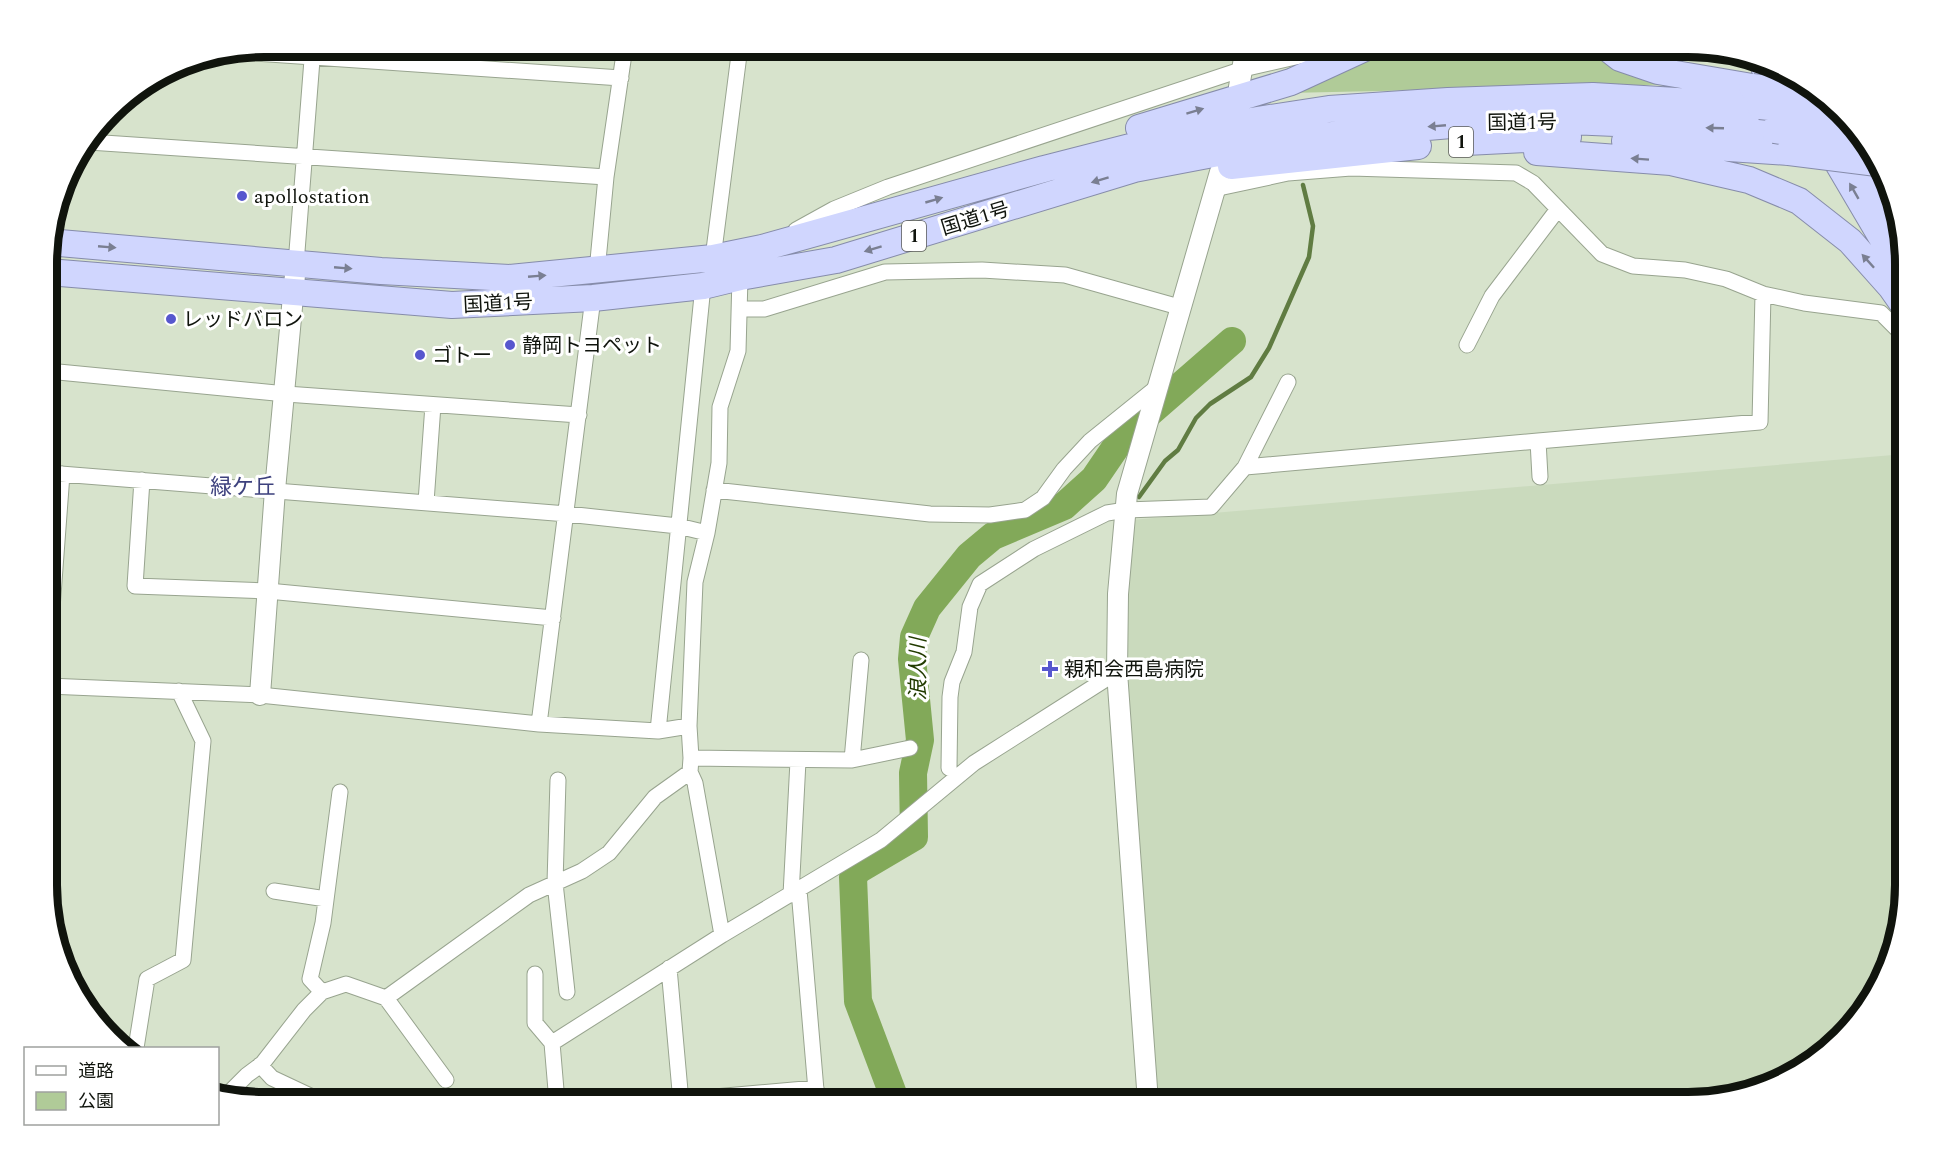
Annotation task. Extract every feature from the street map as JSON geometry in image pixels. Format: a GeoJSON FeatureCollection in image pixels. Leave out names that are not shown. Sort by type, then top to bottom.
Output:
{"type":"FeatureCollection","features":[{"type":"Feature","properties":{"kind":"highway","name":"1"},"geometry":{"type":"LineString","coordinates":[[1044,169],[1064,151],[1291,82],[1344,57]]}},
{"type":"Feature","properties":{"kind":"highway","name":"1"},"geometry":{"type":"LineString","coordinates":[[1619,57],[1658,71],[1806,94]]}},
{"type":"Feature","properties":{"kind":"highway","name":"1"},"geometry":{"type":"LineString","coordinates":[[1759,87],[1765,72]]}},
{"type":"Feature","properties":{"kind":"highway"},"geometry":{"type":"LineString","coordinates":[[1793,86],[1895,261]]}},
{"type":"Feature","properties":{"kind":"highway","name":"国道1号"},"geometry":{"type":"LineString","coordinates":[[59,243],[381,271],[510,278],[713,258],[762,248],[1044,169],[1165,138],[1329,109],[1448,101],[1759,87],[1826,111]]}},
{"type":"Feature","properties":{"kind":"highway","name":"国道1号"},"geometry":{"type":"LineString","coordinates":[[57,273],[452,305],[593,298],[703,286],[836,260],[1134,169],[1297,138],[1522,119],[1774,130],[1862,153]]}},
{"type":"Feature","properties":{"kind":"highway"},"geometry":{"type":"LineString","coordinates":[[1837,122],[1887,208]]}},
{"type":"Feature","properties":{"kind":"highway","name":"1"},"geometry":{"type":"LineString","coordinates":[[1134,169],[1179,172],[1374,149],[1494,139],[1566,137],[1863,156]]}},
{"type":"Feature","properties":{"kind":"highway","name":"1"},"geometry":{"type":"LineString","coordinates":[[1494,139],[1535,152],[1671,162],[1749,180],[1799,201],[1850,241],[1895,293]]}},
{"type":"Feature","properties":{"kind":"street"},"geometry":{"type":"LineString","coordinates":[[260,695],[313,57]]}},
{"type":"Feature","properties":{"kind":"street"},"geometry":{"type":"LineString","coordinates":[[372,57],[621,78]]}},
{"type":"Feature","properties":{"kind":"street"},"geometry":{"type":"LineString","coordinates":[[597,271],[606,177],[624,57]]}},
{"type":"Feature","properties":{"kind":"street"},"geometry":{"type":"LineString","coordinates":[[713,258],[739,57]]}},
{"type":"Feature","properties":{"kind":"street"},"geometry":{"type":"LineString","coordinates":[[1241,78],[1244,57]]}},
{"type":"Feature","properties":{"kind":"street"},"geometry":{"type":"LineString","coordinates":[[762,248],[834,209],[888,188],[1305,57]]}},
{"type":"Feature","properties":{"kind":"street"},"geometry":{"type":"LineString","coordinates":[[97,143],[606,177]]}},
{"type":"Feature","properties":{"kind":"street"},"geometry":{"type":"LineString","coordinates":[[1147,1092],[1117,672],[1118,594],[1127,494],[1217,180],[1350,168],[1516,173],[1533,183],[1602,254],[1633,266],[1685,270],[1726,279],[1763,294],[1804,303],[1881,313],[1895,327]]}},
{"type":"Feature","properties":{"kind":"street"},"geometry":{"type":"LineString","coordinates":[[1467,345],[1492,296],[1558,209]]}},
{"type":"Feature","properties":{"kind":"street"},"geometry":{"type":"LineString","coordinates":[[740,309],[764,309],[885,272],[981,270],[1065,275],[1179,307]]}},
{"type":"Feature","properties":{"kind":"street"},"geometry":{"type":"LineString","coordinates":[[722,935],[691,765],[689,726],[695,582],[707,533],[719,463],[720,407],[738,351],[740,277]]}},
{"type":"Feature","properties":{"kind":"street"},"geometry":{"type":"LineString","coordinates":[[658,731],[703,286]]}},
{"type":"Feature","properties":{"kind":"street"},"geometry":{"type":"LineString","coordinates":[[1245,467],[1760,422],[1763,294]]}},
{"type":"Feature","properties":{"kind":"street"},"geometry":{"type":"LineString","coordinates":[[538,724],[567,514],[593,298]]}},
{"type":"Feature","properties":{"kind":"street"},"geometry":{"type":"LineString","coordinates":[[57,372],[286,394],[579,415]]}},
{"type":"Feature","properties":{"kind":"street"},"geometry":{"type":"LineString","coordinates":[[949,768],[952,682],[964,652],[970,607],[980,584],[1034,549],[1107,513],[1126,510],[1211,507],[1245,467],[1288,382]]}},
{"type":"Feature","properties":{"kind":"street"},"geometry":{"type":"LineString","coordinates":[[714,490],[930,514],[990,515],[1025,510],[1043,498],[1064,469],[1090,441],[1156,392]]}},
{"type":"Feature","properties":{"kind":"street"},"geometry":{"type":"LineString","coordinates":[[426,502],[433,405]]}},
{"type":"Feature","properties":{"kind":"street"},"geometry":{"type":"LineString","coordinates":[[1538,441],[1540,477]]}},
{"type":"Feature","properties":{"kind":"street"},"geometry":{"type":"LineString","coordinates":[[57,474],[567,514],[678,526],[707,533]]}},
{"type":"Feature","properties":{"kind":"street"},"geometry":{"type":"LineString","coordinates":[[142,480],[135,586],[268,591],[553,618]]}},
{"type":"Feature","properties":{"kind":"street"},"geometry":{"type":"LineString","coordinates":[[852,760],[861,660]]}},
{"type":"Feature","properties":{"kind":"street"},"geometry":{"type":"LineString","coordinates":[[552,1043],[722,935],[881,840],[974,763],[1117,672]]}},
{"type":"Feature","properties":{"kind":"street"},"geometry":{"type":"LineString","coordinates":[[57,686],[260,695],[538,724],[658,731],[689,726]]}},
{"type":"Feature","properties":{"kind":"street"},"geometry":{"type":"LineString","coordinates":[[136,1047],[147,979],[183,960],[203,741],[179,691]]}},
{"type":"Feature","properties":{"kind":"street"},"geometry":{"type":"LineString","coordinates":[[386,998],[529,895],[582,871],[609,853],[655,797],[691,765],[852,760],[910,748]]}},
{"type":"Feature","properties":{"kind":"street"},"geometry":{"type":"LineString","coordinates":[[798,760],[795,892],[816,1092]]}},
{"type":"Feature","properties":{"kind":"street"},"geometry":{"type":"LineString","coordinates":[[558,780],[555,883],[567,992]]}},
{"type":"Feature","properties":{"kind":"street"},"geometry":{"type":"LineString","coordinates":[[322,992],[310,979],[323,923],[340,792]]}},
{"type":"Feature","properties":{"kind":"street"},"geometry":{"type":"LineString","coordinates":[[274,891],[326,899]]}},
{"type":"Feature","properties":{"kind":"street"},"geometry":{"type":"LineString","coordinates":[[669,968],[680,1092]]}},
{"type":"Feature","properties":{"kind":"street"},"geometry":{"type":"LineString","coordinates":[[535,974],[535,1023],[552,1043],[556,1092]]}},
{"type":"Feature","properties":{"kind":"street"},"geometry":{"type":"LineString","coordinates":[[233,1089],[260,1065],[304,1010],[322,992],[346,984],[386,998],[446,1080]]}},
{"type":"Feature","properties":{"kind":"street"},"geometry":{"type":"LineString","coordinates":[[260,1065],[272,1078],[302,1092]]}},
{"type":"Feature","properties":{"kind":"shaded area"},"geometry":{"type":"Polygon","coordinates":[[[1895,455],[1895,899],[1884,952],[1867,988],[1852,1011],[1824,1041],[1780,1071],[1755,1081],[1702,1092],[1155,1092],[1124,674],[1131,520],[1895,455]]]}},
{"type":"Feature","properties":{"kind":"green space"},"geometry":{"type":"Polygon","coordinates":[[[1378,57],[1619,57],[1688,84],[1287,93],[1378,57]]]}},
{"type":"Feature","properties":{"kind":"green space"},"geometry":{"type":"Polygon","coordinates":[[[1701,58],[1715,59],[1748,66],[1701,58]]]}},
{"type":"Feature","properties":{"kind":"waterway"},"geometry":{"type":"LineString","coordinates":[[1139,497],[1165,461],[1178,450],[1196,418],[1210,404],[1251,377],[1269,348],[1309,257],[1313,226],[1303,185]]}},
{"type":"Feature","properties":{"kind":"waterway","name":"浪人川"},"geometry":{"type":"LineString","coordinates":[[892,1092],[858,1001],[853,877],[858,870],[914,837],[913,773],[920,740],[912,659],[914,637],[927,608],[969,556],[993,536],[1064,506],[1094,479],[1124,435],[1232,341]]}},
{"type":"Feature","properties":{"kind":"place","name":"apollostation"},"geometry":{"type":"Point","coordinates":[242,196]}},
{"type":"Feature","properties":{"kind":"place","name":"レッドバロン"},"geometry":{"type":"Point","coordinates":[171,319]}},
{"type":"Feature","properties":{"kind":"place","name":"静岡トヨペット"},"geometry":{"type":"Point","coordinates":[510,345]}},
{"type":"Feature","properties":{"kind":"place","name":"ゴトー"},"geometry":{"type":"Point","coordinates":[420,355]}},
{"type":"Feature","properties":{"kind":"place","name":"親和会西島病院"},"geometry":{"type":"Point","coordinates":[1050,669]}},
{"type":"Feature","properties":{"kind":"district","name":"緑ケ丘"},"geometry":{"type":"Point","coordinates":[243,486]}}]}
